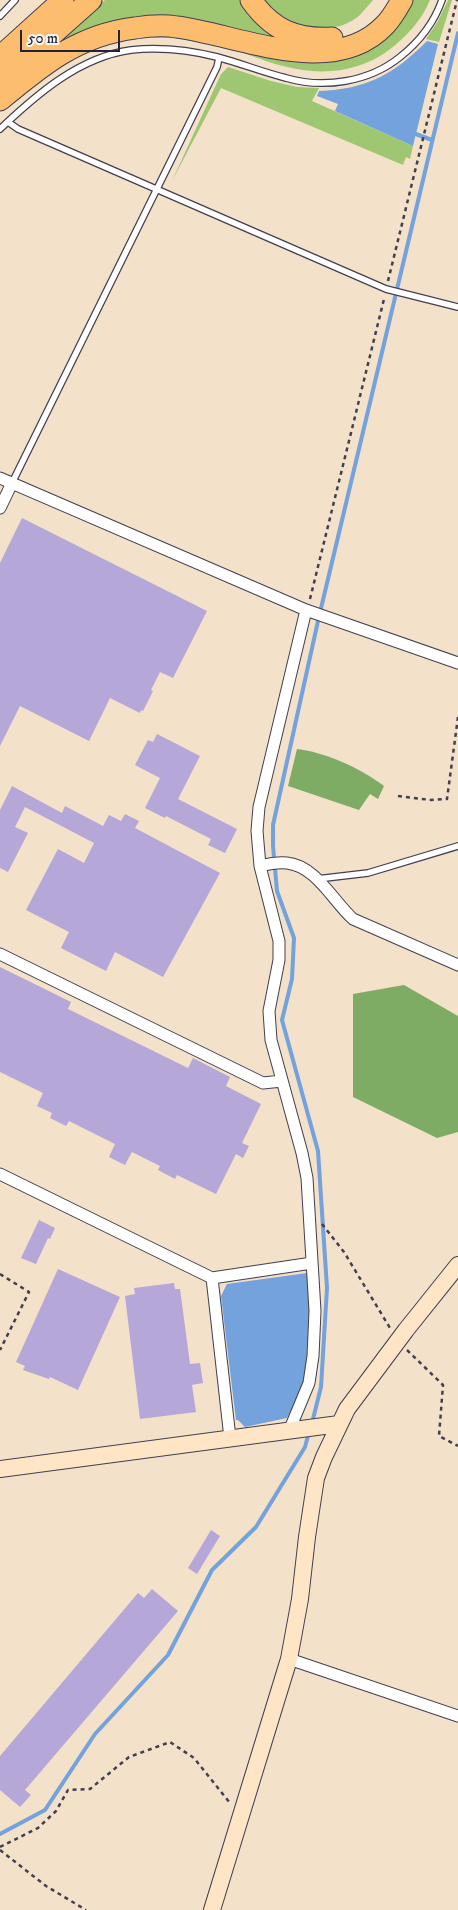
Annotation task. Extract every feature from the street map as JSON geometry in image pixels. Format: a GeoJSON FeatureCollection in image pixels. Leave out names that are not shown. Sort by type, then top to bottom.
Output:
{"type":"FeatureCollection","features":[{"type":"Feature","properties":{"kind":"highway"},"geometry":{"type":"LineString","coordinates":[[4,53],[28,18],[46,0]]}},
{"type":"Feature","properties":{"kind":"highway"},"geometry":{"type":"LineString","coordinates":[[4,53],[63,0]]}},
{"type":"Feature","properties":{"kind":"highway"},"geometry":{"type":"LineString","coordinates":[[0,81],[91,0]]}},
{"type":"Feature","properties":{"kind":"highway"},"geometry":{"type":"LineString","coordinates":[[251,0],[273,25],[289,33],[318,39],[332,38],[359,28],[370,20],[386,0]]}},
{"type":"Feature","properties":{"kind":"highway"},"geometry":{"type":"LineString","coordinates":[[0,100],[41,66],[79,43],[96,36],[135,28],[174,26],[300,52],[327,52],[356,44],[369,38],[384,26],[402,0]]}},
{"type":"Feature","properties":{"kind":"street"},"geometry":{"type":"LineString","coordinates":[[0,478],[310,611],[458,663]]}},
{"type":"Feature","properties":{"kind":"street"},"geometry":{"type":"LineString","coordinates":[[0,508],[12,483]]}},
{"type":"Feature","properties":{"kind":"street"},"geometry":{"type":"LineString","coordinates":[[303,1429],[313,1356],[315,1311],[307,1178],[271,1040],[269,1011],[280,960],[279,941],[270,864],[257,831],[259,807],[310,611]]}},
{"type":"Feature","properties":{"kind":"street"},"geometry":{"type":"LineString","coordinates":[[270,864],[298,866],[317,879],[353,919],[458,966]]}},
{"type":"Feature","properties":{"kind":"street"},"geometry":{"type":"LineString","coordinates":[[0,954],[263,1083],[282,1081]]}},
{"type":"Feature","properties":{"kind":"street"},"geometry":{"type":"LineString","coordinates":[[0,1174],[212,1278],[312,1263]]}},
{"type":"Feature","properties":{"kind":"street"},"geometry":{"type":"LineString","coordinates":[[212,1910],[289,1659],[300,1599],[316,1478],[347,1409],[397,1341],[458,1265]]}},
{"type":"Feature","properties":{"kind":"street"},"geometry":{"type":"LineString","coordinates":[[212,1278],[230,1438]]}},
{"type":"Feature","properties":{"kind":"street"},"geometry":{"type":"LineString","coordinates":[[0,1469],[339,1424]]}},
{"type":"Feature","properties":{"kind":"street"},"geometry":{"type":"LineString","coordinates":[[289,1659],[458,1716]]}},
{"type":"Feature","properties":{"kind":"lane"},"geometry":{"type":"LineString","coordinates":[[0,16],[15,0]]}},
{"type":"Feature","properties":{"kind":"lane"},"geometry":{"type":"LineString","coordinates":[[0,129],[56,82],[76,70],[107,56],[130,50],[187,51],[219,58],[288,79],[324,83],[350,80],[383,69],[409,50],[429,26],[442,0]]}},
{"type":"Feature","properties":{"kind":"lane"},"geometry":{"type":"LineString","coordinates":[[12,483],[217,67],[219,58]]}},
{"type":"Feature","properties":{"kind":"lane"},"geometry":{"type":"LineString","coordinates":[[8,122],[18,129],[388,290],[458,307]]}},
{"type":"Feature","properties":{"kind":"lane"},"geometry":{"type":"LineString","coordinates":[[317,879],[368,873],[458,846]]}},
{"type":"Feature","properties":{"kind":"path"},"geometry":{"type":"LineString","coordinates":[[310,611],[457,0]]}},
{"type":"Feature","properties":{"kind":"path"},"geometry":{"type":"LineString","coordinates":[[398,796],[431,800],[447,799],[458,717]]}},
{"type":"Feature","properties":{"kind":"path"},"geometry":{"type":"LineString","coordinates":[[309,1208],[344,1252],[397,1341],[443,1385],[438,1436],[458,1446]]}},
{"type":"Feature","properties":{"kind":"path"},"geometry":{"type":"LineString","coordinates":[[0,1274],[29,1292],[0,1350]]}},
{"type":"Feature","properties":{"kind":"path"},"geometry":{"type":"LineString","coordinates":[[86,1910],[46,1886],[0,1849],[38,1828],[56,1811],[68,1790],[90,1789],[129,1757],[170,1742],[194,1758],[240,1816]]}},
{"type":"Feature","properties":{"kind":"green space"},"geometry":{"type":"Polygon","coordinates":[[[105,0],[242,0],[285,39],[169,21],[28,67],[105,0]]]}},
{"type":"Feature","properties":{"kind":"green space"},"geometry":{"type":"Polygon","coordinates":[[[264,0],[373,0],[360,15],[348,23],[336,27],[323,28],[309,27],[296,23],[284,17],[264,0]]]}},
{"type":"Feature","properties":{"kind":"green space"},"geometry":{"type":"Polygon","coordinates":[[[413,0],[430,0],[413,28],[401,40],[377,58],[365,64],[338,70],[311,71],[297,69],[275,64],[221,46],[149,36],[207,41],[292,60],[320,61],[349,56],[377,43],[398,24],[407,13],[413,0]]]}},
{"type":"Feature","properties":{"kind":"green space"},"geometry":{"type":"Polygon","coordinates":[[[448,0],[452,0],[439,42],[426,39],[438,21],[448,0]]]}},
{"type":"Feature","properties":{"kind":"green space"},"geometry":{"type":"Polygon","coordinates":[[[228,67],[297,87],[319,88],[312,101],[413,146],[410,159],[406,157],[403,165],[221,88],[172,181],[221,74],[228,67]]]}},
{"type":"Feature","properties":{"kind":"green space"},"geometry":{"type":"Polygon","coordinates":[[[297,749],[331,758],[375,780],[384,786],[378,799],[370,794],[359,810],[288,786],[297,749]]]}},
{"type":"Feature","properties":{"kind":"green space"},"geometry":{"type":"Polygon","coordinates":[[[404,985],[458,1016],[458,1132],[437,1138],[353,1097],[353,994],[404,985]]]}},
{"type":"Feature","properties":{"kind":"water"},"geometry":{"type":"Polygon","coordinates":[[[427,41],[438,44],[413,146],[335,111],[338,104],[317,96],[319,91],[351,87],[378,78],[403,63],[427,41]]]}},
{"type":"Feature","properties":{"kind":"water"},"geometry":{"type":"Polygon","coordinates":[[[307,1273],[310,1342],[309,1356],[300,1392],[287,1418],[245,1427],[236,1420],[221,1296],[227,1284],[307,1273]]]}},
{"type":"Feature","properties":{"kind":"building"},"geometry":{"type":"Polygon","coordinates":[[[22,518],[207,611],[173,678],[160,672],[151,690],[153,691],[143,711],[141,710],[140,713],[110,698],[89,741],[20,706],[0,746],[0,563],[22,518]]]}},
{"type":"Feature","properties":{"kind":"building"},"geometry":{"type":"Polygon","coordinates":[[[157,734],[200,756],[178,799],[237,829],[225,853],[208,845],[211,839],[166,816],[165,818],[145,808],[160,778],[135,765],[148,740],[153,742],[157,734]]]}},
{"type":"Feature","properties":{"kind":"building"},"geometry":{"type":"Polygon","coordinates":[[[12,786],[62,813],[65,806],[103,826],[109,815],[121,821],[125,814],[139,821],[135,828],[220,873],[163,977],[115,952],[106,971],[61,948],[69,932],[26,910],[58,849],[84,863],[94,843],[25,807],[15,827],[28,833],[8,872],[0,868],[0,810],[12,786]]]}},
{"type":"Feature","properties":{"kind":"building"},"geometry":{"type":"Polygon","coordinates":[[[0,967],[71,1002],[68,1009],[188,1068],[193,1058],[230,1077],[226,1086],[261,1104],[242,1143],[249,1146],[243,1158],[236,1154],[216,1194],[177,1175],[175,1179],[158,1170],[160,1166],[132,1152],[125,1165],[109,1157],[115,1144],[69,1121],[66,1126],[50,1118],[52,1113],[37,1106],[43,1093],[0,1072],[0,967]]]}},
{"type":"Feature","properties":{"kind":"building"},"geometry":{"type":"Polygon","coordinates":[[[39,1220],[55,1228],[50,1239],[48,1238],[36,1264],[21,1258],[39,1220]]]}},
{"type":"Feature","properties":{"kind":"building"},"geometry":{"type":"Polygon","coordinates":[[[58,1269],[120,1297],[78,1390],[50,1377],[49,1379],[23,1370],[25,1366],[16,1362],[58,1269]]]}},
{"type":"Feature","properties":{"kind":"building"},"geometry":{"type":"Polygon","coordinates":[[[174,1283],[175,1289],[180,1289],[190,1364],[200,1363],[203,1383],[192,1385],[196,1412],[140,1419],[125,1296],[135,1294],[134,1288],[174,1283]]]}},
{"type":"Feature","properties":{"kind":"building"},"geometry":{"type":"Polygon","coordinates":[[[211,1530],[220,1536],[197,1574],[188,1568],[211,1530]]]}},
{"type":"Feature","properties":{"kind":"building"},"geometry":{"type":"Polygon","coordinates":[[[152,1589],[178,1611],[25,1790],[31,1795],[20,1807],[0,1790],[0,1756],[138,1593],[144,1598],[152,1589]]]}},
{"type":"Feature","properties":{"kind":"waterway"},"geometry":{"type":"LineString","coordinates":[[312,1423],[321,1387],[327,1288],[318,1151],[282,1020],[292,979],[294,938],[277,891],[273,825],[318,621],[458,33]]}},
{"type":"Feature","properties":{"kind":"waterway"},"geometry":{"type":"LineString","coordinates":[[413,133],[432,140]]}},
{"type":"Feature","properties":{"kind":"waterway"},"geometry":{"type":"LineString","coordinates":[[0,1834],[45,1810],[95,1734],[168,1655],[212,1570],[256,1527],[305,1447],[309,1432]]}}]}
